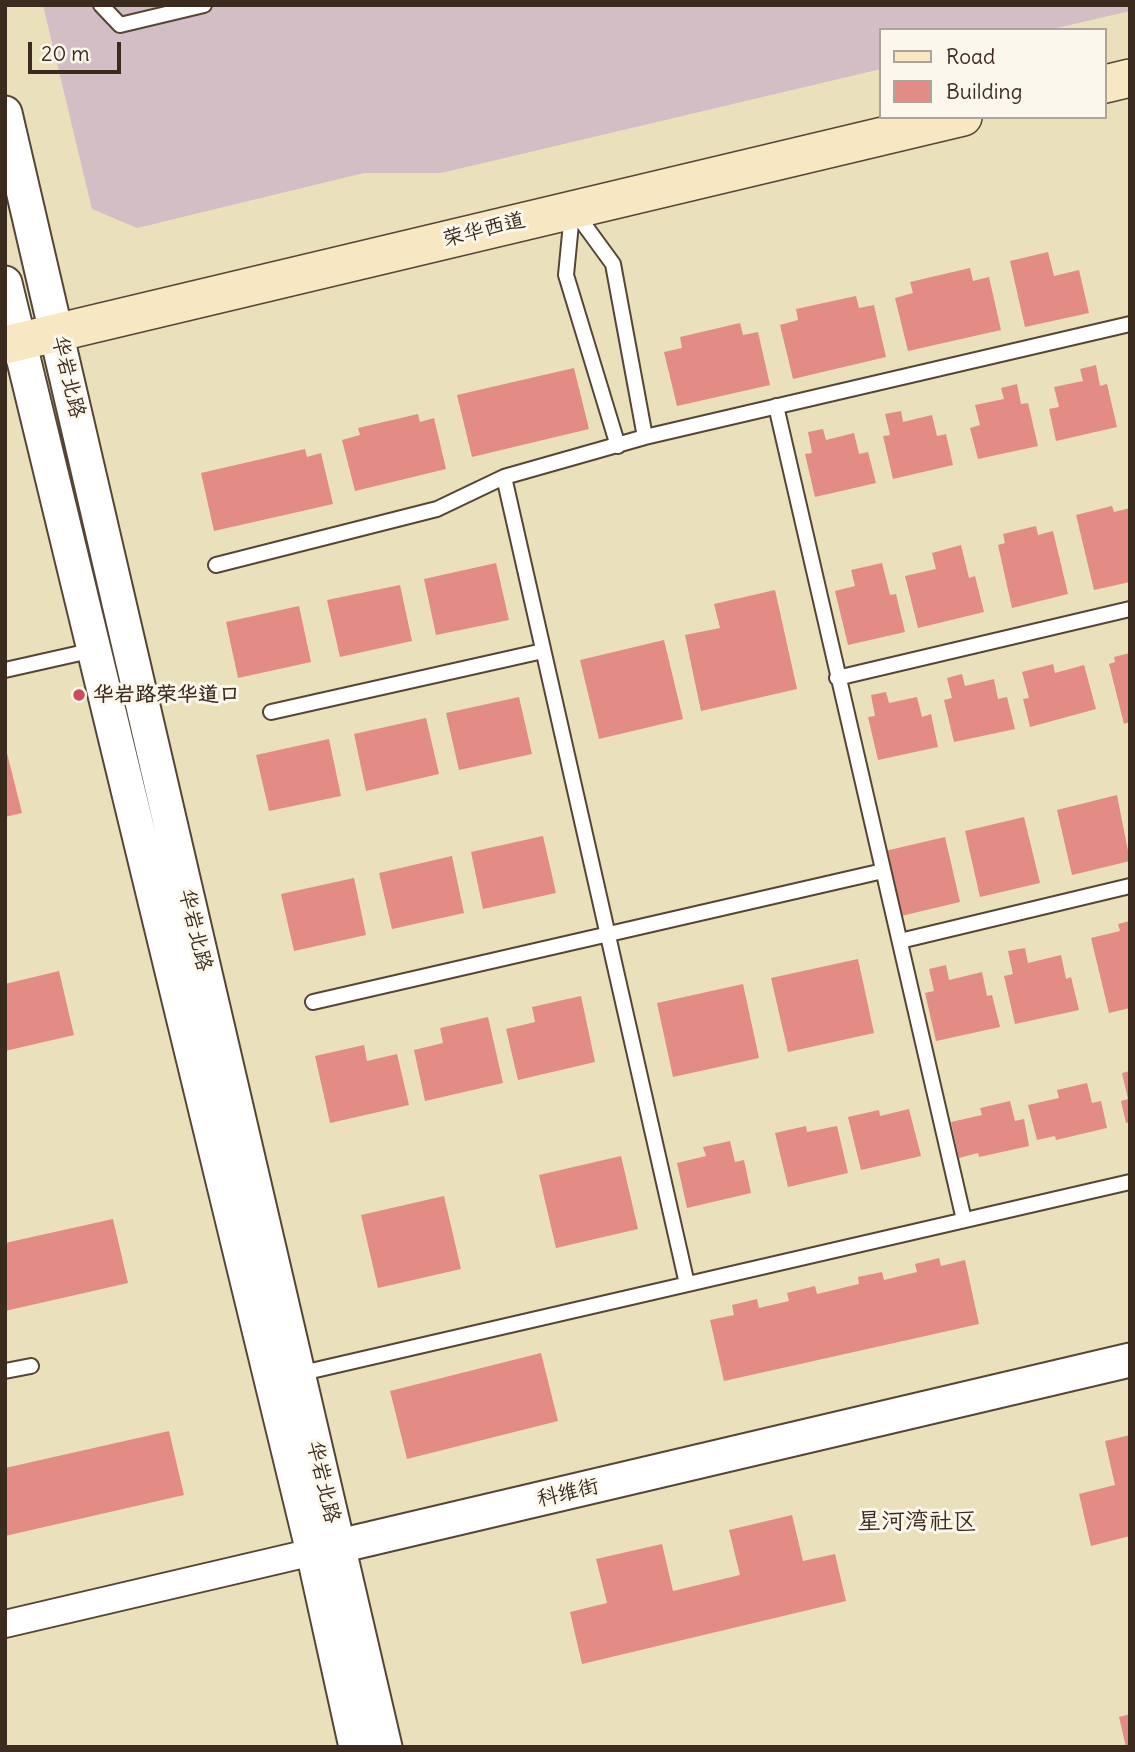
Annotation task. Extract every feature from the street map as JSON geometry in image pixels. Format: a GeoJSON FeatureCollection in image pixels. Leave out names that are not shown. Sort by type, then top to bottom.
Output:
{"type":"FeatureCollection","features":[{"type":"Feature","properties":{"kind":"main road"},"geometry":{"type":"LineString","coordinates":[[1107,84],[1130,78]]}},
{"type":"Feature","properties":{"kind":"main road","name":"荣华西道"},"geometry":{"type":"LineString","coordinates":[[12,343],[953,119]]}},
{"type":"Feature","properties":{"kind":"street","name":"华岩北路"},"geometry":{"type":"LineString","coordinates":[[5,113],[298,1374],[356,1747]]}},
{"type":"Feature","properties":{"kind":"street","name":"华岩北路"},"geometry":{"type":"LineString","coordinates":[[5,283],[12,343],[326,1549],[385,1747]]}},
{"type":"Feature","properties":{"kind":"street","name":"科维街"},"geometry":{"type":"LineString","coordinates":[[5,1624],[1130,1360]]}},
{"type":"Feature","properties":{"kind":"lane"},"geometry":{"type":"LineString","coordinates":[[101,5],[120,25],[204,5]]}},
{"type":"Feature","properties":{"kind":"lane"},"geometry":{"type":"LineString","coordinates":[[572,208],[613,264],[645,437]]}},
{"type":"Feature","properties":{"kind":"lane"},"geometry":{"type":"LineString","coordinates":[[572,208],[566,275],[618,446]]}},
{"type":"Feature","properties":{"kind":"lane"},"geometry":{"type":"LineString","coordinates":[[216,565],[438,509],[504,477],[645,437],[1130,324]]}},
{"type":"Feature","properties":{"kind":"lane"},"geometry":{"type":"LineString","coordinates":[[776,406],[964,1220]]}},
{"type":"Feature","properties":{"kind":"lane"},"geometry":{"type":"LineString","coordinates":[[504,477],[687,1284]]}},
{"type":"Feature","properties":{"kind":"lane"},"geometry":{"type":"LineString","coordinates":[[837,678],[1130,609]]}},
{"type":"Feature","properties":{"kind":"lane"},"geometry":{"type":"LineString","coordinates":[[5,670],[94,650]]}},
{"type":"Feature","properties":{"kind":"lane"},"geometry":{"type":"LineString","coordinates":[[271,712],[543,651]]}},
{"type":"Feature","properties":{"kind":"lane"},"geometry":{"type":"LineString","coordinates":[[313,1002],[607,932],[883,871]]}},
{"type":"Feature","properties":{"kind":"lane"},"geometry":{"type":"LineString","coordinates":[[900,940],[1130,886]]}},
{"type":"Feature","properties":{"kind":"lane"},"geometry":{"type":"LineString","coordinates":[[298,1374],[1130,1182]]}},
{"type":"Feature","properties":{"kind":"lane"},"geometry":{"type":"LineString","coordinates":[[5,1371],[31,1366]]}},
{"type":"Feature","properties":{"kind":"shaded area"},"geometry":{"type":"Polygon","coordinates":[[[43,5],[1130,5],[1130,11],[1057,28],[880,28],[880,69],[441,173],[364,173],[137,228],[92,209],[43,5]]]}},
{"type":"Feature","properties":{"kind":"building"},"geometry":{"type":"Polygon","coordinates":[[[1048,252],[1054,276],[1079,270],[1089,313],[1025,327],[1010,261],[1048,252]]]}},
{"type":"Feature","properties":{"kind":"building"},"geometry":{"type":"Polygon","coordinates":[[[970,268],[973,281],[989,277],[1001,330],[908,351],[895,298],[913,293],[910,282],[970,268]]]}},
{"type":"Feature","properties":{"kind":"building"},"geometry":{"type":"Polygon","coordinates":[[[856,296],[859,308],[874,305],[886,357],[793,379],[780,325],[798,320],[796,309],[856,296]]]}},
{"type":"Feature","properties":{"kind":"building"},"geometry":{"type":"Polygon","coordinates":[[[740,323],[743,335],[758,332],[770,385],[677,406],[664,352],[682,348],[680,337],[740,323]]]}},
{"type":"Feature","properties":{"kind":"building"},"geometry":{"type":"Polygon","coordinates":[[[1096,365],[1100,386],[1107,384],[1117,427],[1056,441],[1049,409],[1059,407],[1054,387],[1083,381],[1080,369],[1096,365]]]}},
{"type":"Feature","properties":{"kind":"building"},"geometry":{"type":"Polygon","coordinates":[[[574,368],[589,429],[472,457],[457,395],[574,368]]]}},
{"type":"Feature","properties":{"kind":"building"},"geometry":{"type":"Polygon","coordinates":[[[1017,384],[1021,404],[1028,403],[1038,446],[978,459],[970,428],[980,425],[975,405],[1004,399],[1001,388],[1017,384]]]}},
{"type":"Feature","properties":{"kind":"building"},"geometry":{"type":"Polygon","coordinates":[[[901,411],[903,422],[932,415],[937,436],[946,434],[953,465],[893,479],[883,436],[890,435],[885,414],[901,411]]]}},
{"type":"Feature","properties":{"kind":"building"},"geometry":{"type":"Polygon","coordinates":[[[418,414],[420,422],[434,418],[446,469],[355,491],[342,440],[360,435],[358,428],[418,414]]]}},
{"type":"Feature","properties":{"kind":"building"},"geometry":{"type":"Polygon","coordinates":[[[823,429],[826,440],[854,433],[859,454],[868,452],[876,483],[815,497],[805,454],[812,453],[808,432],[823,429]]]}},
{"type":"Feature","properties":{"kind":"building"},"geometry":{"type":"Polygon","coordinates":[[[305,449],[307,457],[321,453],[333,504],[214,531],[201,473],[305,449]]]}},
{"type":"Feature","properties":{"kind":"building"},"geometry":{"type":"Polygon","coordinates":[[[1112,506],[1114,512],[1130,508],[1130,582],[1094,590],[1076,515],[1112,506]]]}},
{"type":"Feature","properties":{"kind":"building"},"geometry":{"type":"Polygon","coordinates":[[[1036,526],[1038,535],[1053,531],[1068,594],[1012,608],[998,545],[1005,543],[1003,534],[1036,526]]]}},
{"type":"Feature","properties":{"kind":"building"},"geometry":{"type":"Polygon","coordinates":[[[961,545],[969,578],[975,576],[984,612],[918,628],[905,576],[936,569],[932,553],[961,545]]]}},
{"type":"Feature","properties":{"kind":"building"},"geometry":{"type":"Polygon","coordinates":[[[496,563],[509,620],[436,635],[424,579],[496,563]]]}},
{"type":"Feature","properties":{"kind":"building"},"geometry":{"type":"Polygon","coordinates":[[[882,563],[890,595],[896,594],[905,632],[848,645],[835,591],[855,586],[851,570],[882,563]]]}},
{"type":"Feature","properties":{"kind":"building"},"geometry":{"type":"Polygon","coordinates":[[[400,585],[412,641],[340,657],[327,600],[400,585]]]}},
{"type":"Feature","properties":{"kind":"building"},"geometry":{"type":"Polygon","coordinates":[[[775,590],[797,689],[701,711],[685,635],[720,628],[714,604],[775,590]]]}},
{"type":"Feature","properties":{"kind":"building"},"geometry":{"type":"Polygon","coordinates":[[[299,606],[311,662],[238,678],[226,622],[299,606]]]}},
{"type":"Feature","properties":{"kind":"building"},"geometry":{"type":"Polygon","coordinates":[[[664,640],[683,719],[599,739],[580,660],[664,640]]]}},
{"type":"Feature","properties":{"kind":"building"},"geometry":{"type":"Polygon","coordinates":[[[1130,653],[1130,722],[1124,724],[1109,664],[1115,662],[1114,657],[1130,653]]]}},
{"type":"Feature","properties":{"kind":"building"},"geometry":{"type":"Polygon","coordinates":[[[1053,664],[1055,673],[1084,665],[1096,709],[1030,727],[1023,699],[1029,698],[1022,672],[1053,664]]]}},
{"type":"Feature","properties":{"kind":"building"},"geometry":{"type":"Polygon","coordinates":[[[962,674],[965,686],[994,679],[998,699],[1007,697],[1015,729],[954,742],[944,700],[952,698],[947,678],[962,674]]]}},
{"type":"Feature","properties":{"kind":"building"},"geometry":{"type":"Polygon","coordinates":[[[886,692],[889,703],[917,697],[922,717],[931,714],[938,747],[878,760],[868,717],[875,716],[871,695],[886,692]]]}},
{"type":"Feature","properties":{"kind":"building"},"geometry":{"type":"Polygon","coordinates":[[[519,697],[532,754],[459,770],[446,713],[519,697]]]}},
{"type":"Feature","properties":{"kind":"building"},"geometry":{"type":"Polygon","coordinates":[[[426,718],[439,774],[366,791],[354,734],[426,718]]]}},
{"type":"Feature","properties":{"kind":"building"},"geometry":{"type":"Polygon","coordinates":[[[329,739],[341,796],[269,811],[256,755],[329,739]]]}},
{"type":"Feature","properties":{"kind":"building"},"geometry":{"type":"Polygon","coordinates":[[[5,745],[22,813],[5,817],[5,745]]]}},
{"type":"Feature","properties":{"kind":"building"},"geometry":{"type":"Polygon","coordinates":[[[1117,795],[1130,861],[1072,875],[1057,810],[1117,795]]]}},
{"type":"Feature","properties":{"kind":"building"},"geometry":{"type":"Polygon","coordinates":[[[1024,817],[1040,883],[980,897],[965,831],[1024,817]]]}},
{"type":"Feature","properties":{"kind":"building"},"geometry":{"type":"Polygon","coordinates":[[[543,836],[556,893],[483,909],[471,852],[543,836]]]}},
{"type":"Feature","properties":{"kind":"building"},"geometry":{"type":"Polygon","coordinates":[[[945,837],[960,902],[901,916],[885,851],[945,837]]]}},
{"type":"Feature","properties":{"kind":"building"},"geometry":{"type":"Polygon","coordinates":[[[452,856],[464,913],[392,929],[379,873],[452,856]]]}},
{"type":"Feature","properties":{"kind":"building"},"geometry":{"type":"Polygon","coordinates":[[[354,878],[366,935],[294,951],[281,894],[354,878]]]}},
{"type":"Feature","properties":{"kind":"building"},"geometry":{"type":"Polygon","coordinates":[[[1130,921],[1130,1008],[1109,1013],[1091,938],[1120,931],[1118,924],[1130,921]]]}},
{"type":"Feature","properties":{"kind":"building"},"geometry":{"type":"Polygon","coordinates":[[[1025,948],[1028,963],[1061,955],[1066,979],[1071,977],[1079,1010],[1015,1024],[1004,976],[1013,974],[1008,951],[1025,948]]]}},
{"type":"Feature","properties":{"kind":"building"},"geometry":{"type":"Polygon","coordinates":[[[858,959],[874,1033],[788,1052],[771,978],[858,959]]]}},
{"type":"Feature","properties":{"kind":"building"},"geometry":{"type":"Polygon","coordinates":[[[946,965],[949,980],[982,972],[987,996],[992,995],[1000,1027],[936,1041],[925,993],[934,991],[929,969],[946,965]]]}},
{"type":"Feature","properties":{"kind":"building"},"geometry":{"type":"Polygon","coordinates":[[[59,971],[74,1035],[5,1051],[5,984],[59,971]]]}},
{"type":"Feature","properties":{"kind":"building"},"geometry":{"type":"Polygon","coordinates":[[[743,984],[759,1058],[673,1077],[657,1003],[743,984]]]}},
{"type":"Feature","properties":{"kind":"building"},"geometry":{"type":"Polygon","coordinates":[[[581,996],[595,1062],[518,1080],[506,1029],[535,1022],[532,1007],[581,996]]]}},
{"type":"Feature","properties":{"kind":"building"},"geometry":{"type":"Polygon","coordinates":[[[488,1017],[503,1083],[425,1101],[414,1050],[443,1043],[440,1028],[488,1017]]]}},
{"type":"Feature","properties":{"kind":"building"},"geometry":{"type":"Polygon","coordinates":[[[364,1045],[367,1061],[397,1054],[409,1105],[330,1123],[315,1056],[364,1045]]]}},
{"type":"Feature","properties":{"kind":"building"},"geometry":{"type":"Polygon","coordinates":[[[1130,1071],[1130,1122],[1126,1123],[1121,1101],[1128,1099],[1122,1073],[1130,1071]]]}},
{"type":"Feature","properties":{"kind":"building"},"geometry":{"type":"Polygon","coordinates":[[[1087,1083],[1092,1103],[1101,1101],[1107,1128],[1056,1140],[1055,1136],[1037,1140],[1028,1105],[1059,1098],[1057,1090],[1087,1083]]]}},
{"type":"Feature","properties":{"kind":"building"},"geometry":{"type":"Polygon","coordinates":[[[1010,1101],[1015,1121],[1024,1119],[1029,1146],[979,1157],[978,1153],[959,1158],[951,1122],[982,1115],[980,1108],[1010,1101]]]}},
{"type":"Feature","properties":{"kind":"building"},"geometry":{"type":"Polygon","coordinates":[[[909,1109],[921,1156],[861,1170],[848,1117],[879,1110],[880,1116],[909,1109]]]}},
{"type":"Feature","properties":{"kind":"building"},"geometry":{"type":"Polygon","coordinates":[[[806,1126],[807,1132],[837,1126],[848,1173],[788,1187],[775,1133],[806,1126]]]}},
{"type":"Feature","properties":{"kind":"building"},"geometry":{"type":"Polygon","coordinates":[[[730,1141],[735,1162],[744,1160],[751,1193],[687,1208],[677,1163],[706,1156],[703,1147],[730,1141]]]}},
{"type":"Feature","properties":{"kind":"building"},"geometry":{"type":"Polygon","coordinates":[[[621,1156],[638,1229],[556,1248],[539,1175],[621,1156]]]}},
{"type":"Feature","properties":{"kind":"building"},"geometry":{"type":"Polygon","coordinates":[[[444,1196],[461,1269],[378,1288],[361,1215],[444,1196]]]}},
{"type":"Feature","properties":{"kind":"building"},"geometry":{"type":"Polygon","coordinates":[[[113,1219],[128,1283],[5,1311],[5,1243],[113,1219]]]}},
{"type":"Feature","properties":{"kind":"building"},"geometry":{"type":"Polygon","coordinates":[[[939,1258],[941,1266],[965,1260],[979,1324],[724,1381],[710,1320],[734,1315],[732,1305],[757,1299],[759,1308],[789,1301],[787,1293],[815,1286],[817,1294],[859,1284],[858,1277],[882,1272],[884,1280],[917,1272],[915,1264],[939,1258]]]}},
{"type":"Feature","properties":{"kind":"building"},"geometry":{"type":"Polygon","coordinates":[[[541,1353],[558,1421],[407,1459],[390,1391],[541,1353]]]}},
{"type":"Feature","properties":{"kind":"building"},"geometry":{"type":"Polygon","coordinates":[[[169,1431],[184,1495],[5,1536],[5,1468],[169,1431]]]}},
{"type":"Feature","properties":{"kind":"building"},"geometry":{"type":"Polygon","coordinates":[[[1130,1435],[1130,1536],[1091,1546],[1079,1494],[1115,1485],[1105,1441],[1130,1435]]]}},
{"type":"Feature","properties":{"kind":"building"},"geometry":{"type":"Polygon","coordinates":[[[792,1515],[803,1561],[835,1554],[846,1601],[582,1664],[570,1612],[607,1603],[596,1559],[662,1544],[673,1591],[740,1575],[729,1530],[792,1515]]]}},
{"type":"Feature","properties":{"kind":"building"},"geometry":{"type":"Polygon","coordinates":[[[1130,1714],[1130,1747],[1126,1747],[1119,1717],[1130,1714]]]}},
{"type":"Feature","properties":{"kind":"place","name":"华岩路荣华道口"},"geometry":{"type":"Point","coordinates":[79,695]}},
{"type":"Feature","properties":{"kind":"district","name":"星河湾社区"},"geometry":{"type":"Point","coordinates":[917,1522]}}]}
